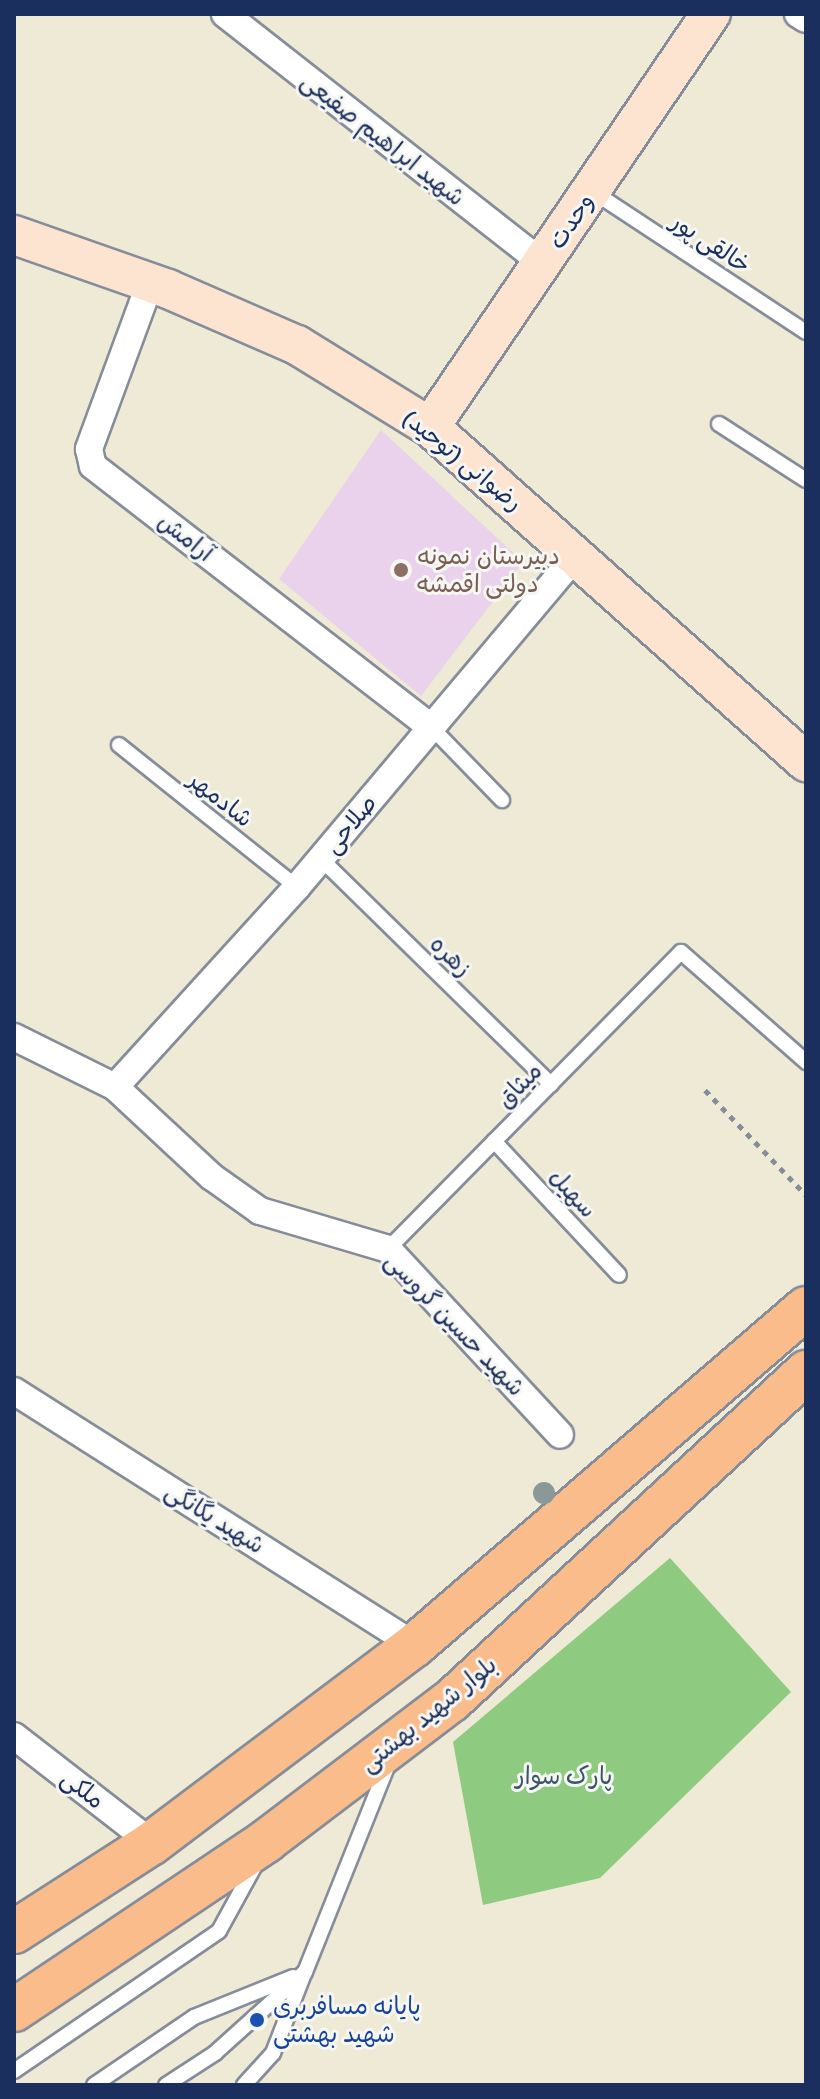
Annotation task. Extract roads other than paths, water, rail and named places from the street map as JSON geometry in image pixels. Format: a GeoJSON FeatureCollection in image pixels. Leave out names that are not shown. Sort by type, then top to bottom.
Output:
{"type":"FeatureCollection","features":[{"type":"Feature","properties":{"kind":"main road"},"geometry":{"type":"LineString","coordinates":[[14,1932],[152,1843],[415,1645],[806,1308]]}},
{"type":"Feature","properties":{"kind":"main road","name":"بلوار شهید بهشتی"},"geometry":{"type":"LineString","coordinates":[[14,2010],[266,1841],[452,1700],[806,1372]]}},
{"type":"Feature","properties":{"kind":"street","name":"شهید ابراهیم صفیعی"},"geometry":{"type":"LineString","coordinates":[[225,14],[542,263]]}},
{"type":"Feature","properties":{"kind":"street","name":"وحدت"},"geometry":{"type":"LineString","coordinates":[[430,427],[711,14]]}},
{"type":"Feature","properties":{"kind":"street"},"geometry":{"type":"LineString","coordinates":[[798,14],[806,19]]}},
{"type":"Feature","properties":{"kind":"street","name":"رضوانی (توحید)"},"geometry":{"type":"LineString","coordinates":[[14,235],[150,283],[297,345],[430,427],[806,762]]}},
{"type":"Feature","properties":{"kind":"street","name":"آرامش"},"geometry":{"type":"LineString","coordinates":[[150,283],[89,449],[93,466],[431,727]]}},
{"type":"Feature","properties":{"kind":"street","name":"صلاحی"},"geometry":{"type":"LineString","coordinates":[[115,1087],[297,887],[577,555]]}},
{"type":"Feature","properties":{"kind":"street","name":"شهید حسین گروسی"},"geometry":{"type":"LineString","coordinates":[[14,1037],[115,1087],[212,1177],[260,1211],[388,1249],[560,1435]]}},
{"type":"Feature","properties":{"kind":"street","name":"شهید یگانگی"},"geometry":{"type":"LineString","coordinates":[[17,1397],[415,1645]]}},
{"type":"Feature","properties":{"kind":"street","name":"ملکی"},"geometry":{"type":"LineString","coordinates":[[14,1736],[152,1843]]}},
{"type":"Feature","properties":{"kind":"lane","name":"خالقی پور"},"geometry":{"type":"LineString","coordinates":[[591,190],[806,332]]}},
{"type":"Feature","properties":{"kind":"lane"},"geometry":{"type":"LineString","coordinates":[[719,424],[806,480]]}},
{"type":"Feature","properties":{"kind":"lane"},"geometry":{"type":"LineString","coordinates":[[431,727],[502,800]]}},
{"type":"Feature","properties":{"kind":"lane","name":"شادمهر"},"geometry":{"type":"LineString","coordinates":[[119,745],[297,887]]}},
{"type":"Feature","properties":{"kind":"lane","name":"زهره"},"geometry":{"type":"LineString","coordinates":[[321,859],[551,1084]]}},
{"type":"Feature","properties":{"kind":"lane","name":"میثاق"},"geometry":{"type":"LineString","coordinates":[[388,1249],[681,952],[806,1062]]}},
{"type":"Feature","properties":{"kind":"lane","name":"سهیل"},"geometry":{"type":"LineString","coordinates":[[494,1141],[619,1275]]}},
{"type":"Feature","properties":{"kind":"lane"},"geometry":{"type":"LineString","coordinates":[[256,2085],[273,2053],[398,1740]]}},
{"type":"Feature","properties":{"kind":"lane"},"geometry":{"type":"LineString","coordinates":[[14,2071],[219,1931],[247,1886],[266,1841]]}},
{"type":"Feature","properties":{"kind":"lane"},"geometry":{"type":"LineString","coordinates":[[94,2085],[194,2017],[305,1972]]}},
{"type":"Feature","properties":{"kind":"lane"},"geometry":{"type":"LineString","coordinates":[[166,2085],[215,2053],[305,1972]]}},
{"type":"Feature","properties":{"kind":"lane"},"geometry":{"type":"LineString","coordinates":[[244,2085],[273,2053]]}},
{"type":"Feature","properties":{"kind":"place","name":"دبیرستان نمونه دولتی اقمشه"},"geometry":{"type":"Point","coordinates":[401,570]}},
{"type":"Feature","properties":{"kind":"place","name":"پایانه مسافربری شهید بهشتی"},"geometry":{"type":"Point","coordinates":[257,2020]}},
{"type":"Feature","properties":{"kind":"park label","name":"پارک سوار"},"geometry":{"type":"Point","coordinates":[564,1776]}}]}
